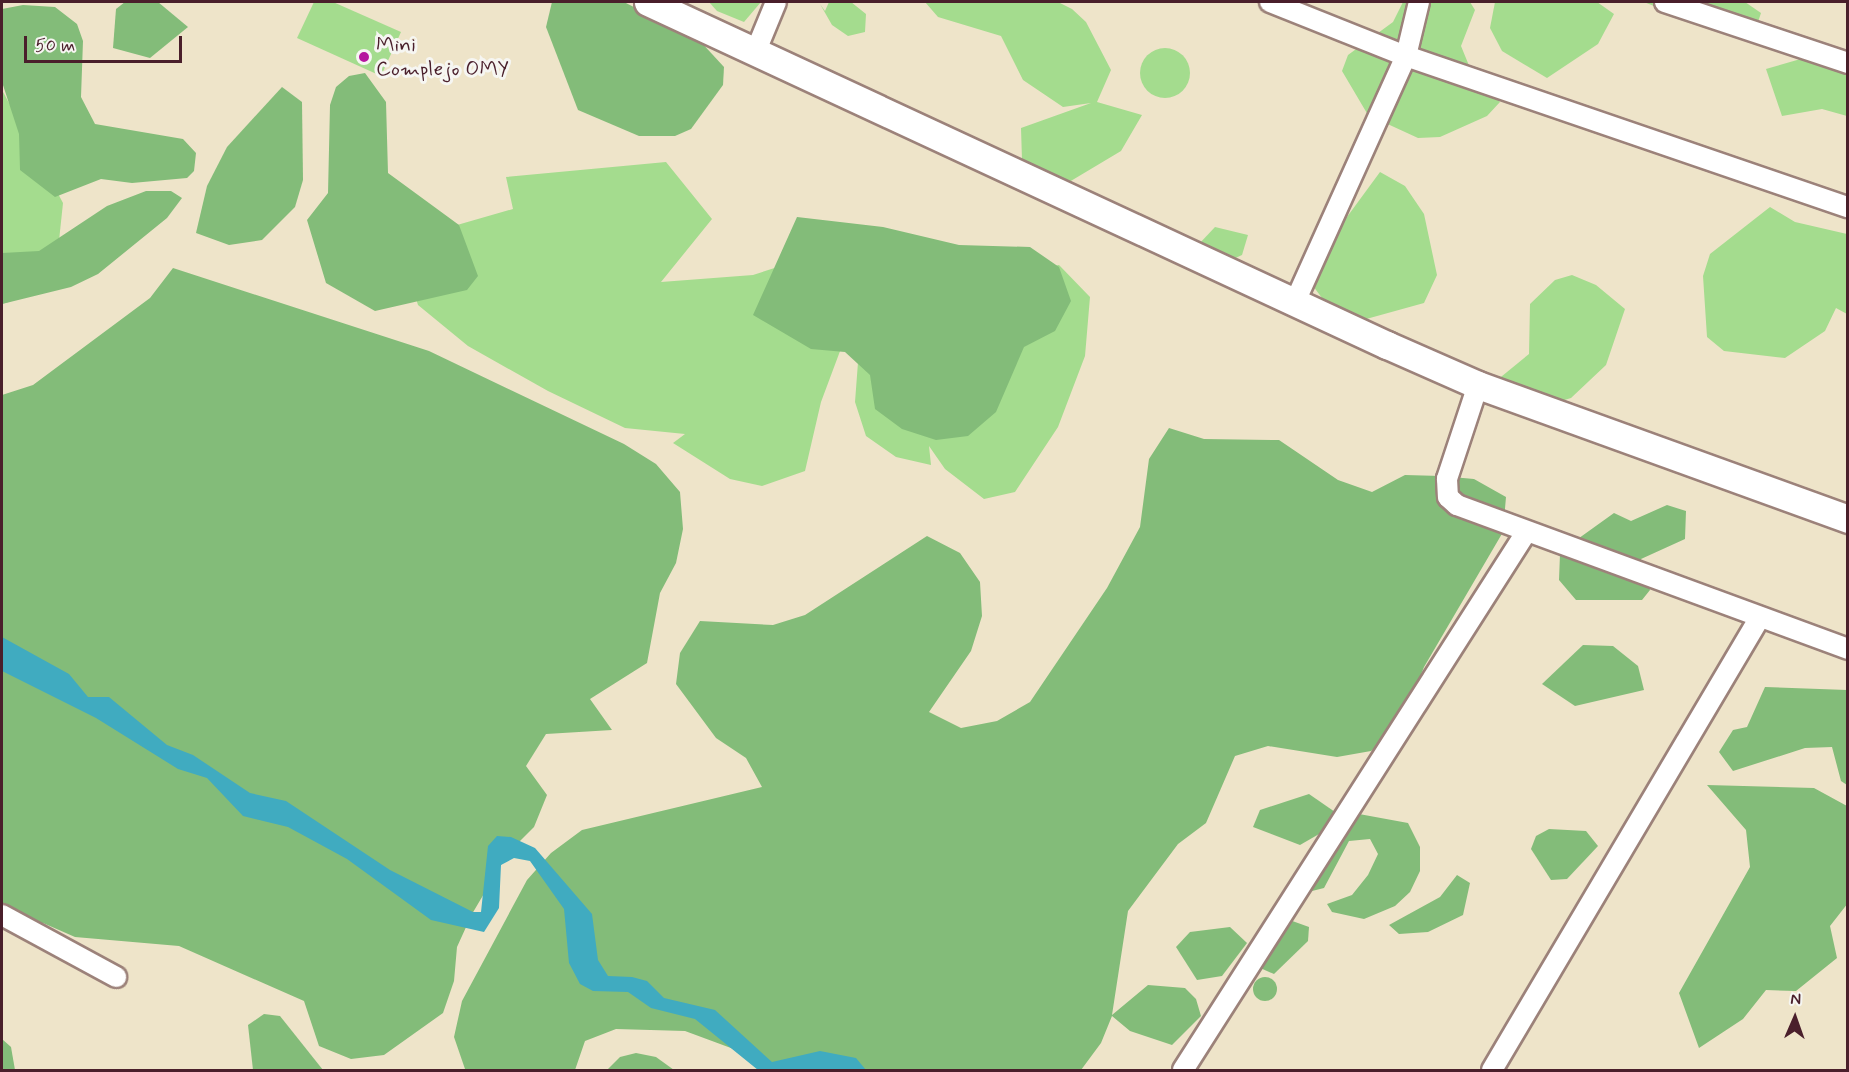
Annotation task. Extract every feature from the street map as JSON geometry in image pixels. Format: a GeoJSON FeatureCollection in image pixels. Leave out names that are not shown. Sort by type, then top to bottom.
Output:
{"type":"FeatureCollection","features":[{"type":"Feature","properties":{"kind":"main road"},"geometry":{"type":"LineString","coordinates":[[648,2],[1294,304],[1478,385],[1848,519]]}},
{"type":"Feature","properties":{"kind":"street"},"geometry":{"type":"LineString","coordinates":[[755,53],[776,2]]}},
{"type":"Feature","properties":{"kind":"street"},"geometry":{"type":"LineString","coordinates":[[1270,2],[1406,57],[1848,207]]}},
{"type":"Feature","properties":{"kind":"street"},"geometry":{"type":"LineString","coordinates":[[1294,304],[1406,57],[1419,2]]}},
{"type":"Feature","properties":{"kind":"street"},"geometry":{"type":"LineString","coordinates":[[1665,2],[1848,63]]}},
{"type":"Feature","properties":{"kind":"street"},"geometry":{"type":"LineString","coordinates":[[1478,385],[1445,488],[1457,505],[1525,534],[1848,649]]}},
{"type":"Feature","properties":{"kind":"street"},"geometry":{"type":"LineString","coordinates":[[1183,1071],[1525,534]]}},
{"type":"Feature","properties":{"kind":"street"},"geometry":{"type":"LineString","coordinates":[[1492,1071],[1760,617]]}},
{"type":"Feature","properties":{"kind":"street"},"geometry":{"type":"LineString","coordinates":[[2,915],[116,977]]}},
{"type":"Feature","properties":{"kind":"green space"},"geometry":{"type":"Polygon","coordinates":[[[125,2],[158,2],[188,27],[150,58],[113,48],[116,9],[125,2]]]}},
{"type":"Feature","properties":{"kind":"green space","name":"Mini Complejo OMY"},"geometry":{"type":"Polygon","coordinates":[[[314,2],[333,2],[401,32],[381,76],[297,38],[314,2]]]}},
{"type":"Feature","properties":{"kind":"green space"},"geometry":{"type":"Polygon","coordinates":[[[552,2],[624,2],[700,41],[724,67],[723,85],[691,129],[675,136],[639,136],[578,110],[546,27],[552,2]]]}},
{"type":"Feature","properties":{"kind":"green space"},"geometry":{"type":"Polygon","coordinates":[[[709,2],[761,2],[744,22],[717,11],[709,2]]]}},
{"type":"Feature","properties":{"kind":"green space"},"geometry":{"type":"Polygon","coordinates":[[[829,2],[851,2],[866,14],[865,32],[848,36],[832,25],[820,4],[825,11],[829,2]]]}},
{"type":"Feature","properties":{"kind":"green space"},"geometry":{"type":"Polygon","coordinates":[[[925,2],[1058,2],[1072,9],[1086,22],[1111,70],[1097,102],[1142,115],[1121,151],[1044,197],[1013,162],[1022,160],[1021,128],[1091,103],[1063,107],[1023,80],[1001,36],[938,17],[925,2]]]}},
{"type":"Feature","properties":{"kind":"green space"},"geometry":{"type":"Polygon","coordinates":[[[1403,2],[1470,2],[1475,10],[1461,46],[1470,68],[1500,102],[1487,116],[1440,137],[1418,138],[1368,115],[1342,71],[1348,55],[1393,22],[1403,2]]]}},
{"type":"Feature","properties":{"kind":"green space"},"geometry":{"type":"Polygon","coordinates":[[[1495,2],[1597,2],[1614,14],[1598,44],[1547,78],[1502,51],[1490,28],[1495,2]]]}},
{"type":"Feature","properties":{"kind":"green space"},"geometry":{"type":"Polygon","coordinates":[[[1644,2],[1745,2],[1761,13],[1755,31],[1698,24],[1644,2]]]}},
{"type":"Feature","properties":{"kind":"green space"},"geometry":{"type":"Polygon","coordinates":[[[23,5],[55,7],[77,24],[83,41],[81,97],[95,124],[183,139],[196,153],[194,171],[187,178],[132,183],[101,179],[55,197],[20,170],[19,134],[2,82],[2,9],[23,5]]]}},
{"type":"Feature","properties":{"kind":"green space"},"geometry":{"type":"Polygon","coordinates":[[[1165,48],[1174,50],[1185,59],[1190,73],[1188,82],[1179,93],[1165,98],[1156,96],[1145,87],[1140,73],[1142,64],[1151,53],[1165,48]]]}},
{"type":"Feature","properties":{"kind":"green space"},"geometry":{"type":"Polygon","coordinates":[[[1804,58],[1847,69],[1847,116],[1822,109],[1782,116],[1766,69],[1804,58]]]}},
{"type":"Feature","properties":{"kind":"green space"},"geometry":{"type":"Polygon","coordinates":[[[365,73],[386,102],[388,173],[459,225],[478,276],[467,290],[375,311],[326,283],[307,220],[328,193],[330,105],[336,87],[349,76],[365,73]]]}},
{"type":"Feature","properties":{"kind":"green space"},"geometry":{"type":"Polygon","coordinates":[[[282,87],[302,102],[303,180],[295,207],[262,240],[229,245],[196,233],[207,186],[227,147],[282,87]]]}},
{"type":"Feature","properties":{"kind":"green space"},"geometry":{"type":"Polygon","coordinates":[[[2,90],[63,203],[54,288],[2,304],[2,90]]]}},
{"type":"Feature","properties":{"kind":"green space"},"geometry":{"type":"Polygon","coordinates":[[[666,162],[712,219],[661,282],[753,275],[849,244],[855,311],[821,402],[805,471],[762,486],[730,479],[673,443],[685,434],[625,428],[548,391],[468,346],[418,305],[400,247],[412,238],[513,209],[506,177],[666,162]]]}},
{"type":"Feature","properties":{"kind":"green space"},"geometry":{"type":"Polygon","coordinates":[[[1380,172],[1405,186],[1424,214],[1437,275],[1424,303],[1359,321],[1334,314],[1313,286],[1312,272],[1309,294],[1309,252],[1333,236],[1380,172]]]}},
{"type":"Feature","properties":{"kind":"green space"},"geometry":{"type":"Polygon","coordinates":[[[146,191],[171,191],[182,198],[167,218],[98,274],[71,287],[2,304],[2,253],[39,251],[107,206],[146,191]]]}},
{"type":"Feature","properties":{"kind":"green space"},"geometry":{"type":"Polygon","coordinates":[[[1770,207],[1795,222],[1847,234],[1847,314],[1836,308],[1825,331],[1785,358],[1724,351],[1707,337],[1703,276],[1710,254],[1770,207]]]}},
{"type":"Feature","properties":{"kind":"green space"},"geometry":{"type":"Polygon","coordinates":[[[797,217],[883,227],[959,245],[1030,247],[1059,267],[1071,301],[1055,331],[1024,347],[996,412],[968,436],[936,440],[902,429],[875,409],[870,375],[845,352],[811,349],[753,315],[797,217]]]}},
{"type":"Feature","properties":{"kind":"green space"},"geometry":{"type":"Polygon","coordinates":[[[1215,227],[1248,235],[1242,255],[1231,260],[1199,244],[1215,227]]]}},
{"type":"Feature","properties":{"kind":"green space"},"geometry":{"type":"Polygon","coordinates":[[[1059,265],[1090,297],[1085,356],[1058,427],[1015,492],[984,499],[945,469],[929,446],[931,465],[896,457],[866,436],[855,402],[859,349],[992,278],[1059,265]]]}},
{"type":"Feature","properties":{"kind":"green space"},"geometry":{"type":"Polygon","coordinates":[[[173,268],[429,351],[624,444],[656,464],[680,492],[683,529],[676,563],[660,593],[647,663],[590,699],[612,730],[546,734],[526,766],[547,795],[534,827],[508,853],[472,914],[457,947],[454,981],[443,1013],[384,1055],[351,1059],[319,1046],[304,1001],[179,946],[75,937],[43,923],[2,921],[2,395],[33,385],[150,298],[173,268]]]}},
{"type":"Feature","properties":{"kind":"green space"},"geometry":{"type":"Polygon","coordinates":[[[1572,275],[1596,285],[1625,309],[1606,365],[1571,398],[1548,405],[1499,387],[1492,374],[1496,381],[1529,354],[1530,304],[1555,280],[1572,275]]]}},
{"type":"Feature","properties":{"kind":"green space"},"geometry":{"type":"Polygon","coordinates":[[[1169,428],[1204,439],[1279,440],[1338,480],[1372,492],[1405,475],[1441,476],[1474,479],[1506,497],[1503,532],[1424,667],[1399,730],[1371,751],[1337,757],[1268,746],[1235,756],[1206,823],[1178,844],[1128,911],[1112,1015],[1148,985],[1185,988],[1196,999],[1201,1016],[1172,1045],[1130,1031],[1112,1016],[1101,1043],[1081,1070],[790,1070],[685,1031],[616,1029],[585,1041],[575,1070],[465,1069],[454,1037],[462,1001],[527,880],[551,853],[582,830],[762,787],[746,758],[716,738],[676,684],[680,653],[700,621],[773,625],[805,615],[927,536],[960,553],[980,582],[982,616],[971,651],[929,712],[961,728],[997,721],[1030,702],[1107,588],[1140,527],[1149,459],[1169,428]]]}},
{"type":"Feature","properties":{"kind":"green space"},"geometry":{"type":"Polygon","coordinates":[[[1667,505],[1686,511],[1685,539],[1641,559],[1650,590],[1642,600],[1576,600],[1559,580],[1560,554],[1614,513],[1631,521],[1667,505]]]}},
{"type":"Feature","properties":{"kind":"green space"},"geometry":{"type":"Polygon","coordinates":[[[1583,645],[1613,646],[1638,666],[1644,690],[1575,706],[1542,684],[1583,645]]]}},
{"type":"Feature","properties":{"kind":"green space"},"geometry":{"type":"Polygon","coordinates":[[[1765,687],[1847,690],[1847,785],[1841,781],[1832,747],[1805,748],[1733,771],[1719,752],[1733,730],[1747,727],[1765,687]]]}},
{"type":"Feature","properties":{"kind":"green space"},"geometry":{"type":"Polygon","coordinates":[[[1707,785],[1814,788],[1847,806],[1848,903],[1830,926],[1837,958],[1796,991],[1766,990],[1743,1019],[1699,1048],[1679,993],[1750,867],[1746,830],[1707,785]]]}},
{"type":"Feature","properties":{"kind":"green space"},"geometry":{"type":"Polygon","coordinates":[[[1309,794],[1335,812],[1337,819],[1326,830],[1300,845],[1253,827],[1260,810],[1309,794]]]}},
{"type":"Feature","properties":{"kind":"green space"},"geometry":{"type":"Polygon","coordinates":[[[1359,814],[1408,823],[1420,847],[1420,871],[1410,892],[1395,906],[1364,919],[1332,912],[1327,904],[1352,895],[1368,875],[1378,854],[1370,839],[1349,841],[1324,888],[1312,891],[1312,868],[1350,815],[1359,814]]]}},
{"type":"Feature","properties":{"kind":"green space"},"geometry":{"type":"Polygon","coordinates":[[[1549,829],[1586,831],[1598,846],[1567,879],[1551,880],[1531,849],[1536,836],[1549,829]]]}},
{"type":"Feature","properties":{"kind":"green space"},"geometry":{"type":"Polygon","coordinates":[[[1457,875],[1470,883],[1463,915],[1428,932],[1399,934],[1389,925],[1440,897],[1457,875]]]}},
{"type":"Feature","properties":{"kind":"green space"},"geometry":{"type":"Polygon","coordinates":[[[1284,918],[1309,927],[1308,941],[1274,974],[1258,967],[1284,918]]]}},
{"type":"Feature","properties":{"kind":"green space"},"geometry":{"type":"Polygon","coordinates":[[[1230,927],[1247,943],[1222,976],[1197,980],[1176,947],[1190,932],[1230,927]]]}},
{"type":"Feature","properties":{"kind":"green space"},"geometry":{"type":"Polygon","coordinates":[[[1265,977],[1270,978],[1276,984],[1276,994],[1270,1000],[1265,1001],[1260,1000],[1254,994],[1253,989],[1254,984],[1260,978],[1265,977]]]}},
{"type":"Feature","properties":{"kind":"green space"},"geometry":{"type":"Polygon","coordinates":[[[264,1014],[280,1016],[323,1070],[253,1070],[248,1025],[264,1014]]]}},
{"type":"Feature","properties":{"kind":"green space"},"geometry":{"type":"Polygon","coordinates":[[[2,1039],[11,1047],[15,1070],[2,1070],[2,1039]]]}},
{"type":"Feature","properties":{"kind":"green space"},"geometry":{"type":"Polygon","coordinates":[[[636,1053],[656,1057],[674,1070],[607,1070],[620,1057],[636,1053]]]}},
{"type":"Feature","properties":{"kind":"water"},"geometry":{"type":"Polygon","coordinates":[[[2,637],[69,674],[88,697],[109,697],[167,745],[193,755],[250,793],[286,801],[390,870],[473,912],[481,912],[488,846],[497,836],[511,837],[535,848],[592,914],[598,960],[608,976],[632,977],[647,981],[664,998],[715,1010],[772,1062],[820,1051],[856,1058],[866,1070],[758,1070],[695,1019],[651,1008],[628,992],[593,991],[580,984],[569,963],[564,909],[530,861],[514,858],[501,865],[499,908],[484,932],[431,920],[347,859],[288,827],[243,816],[207,778],[178,769],[96,718],[2,671],[2,637]]]}},
{"type":"Feature","properties":{"kind":"place","name":"Mini Complejo OMY"},"geometry":{"type":"Point","coordinates":[364,57]}}]}
